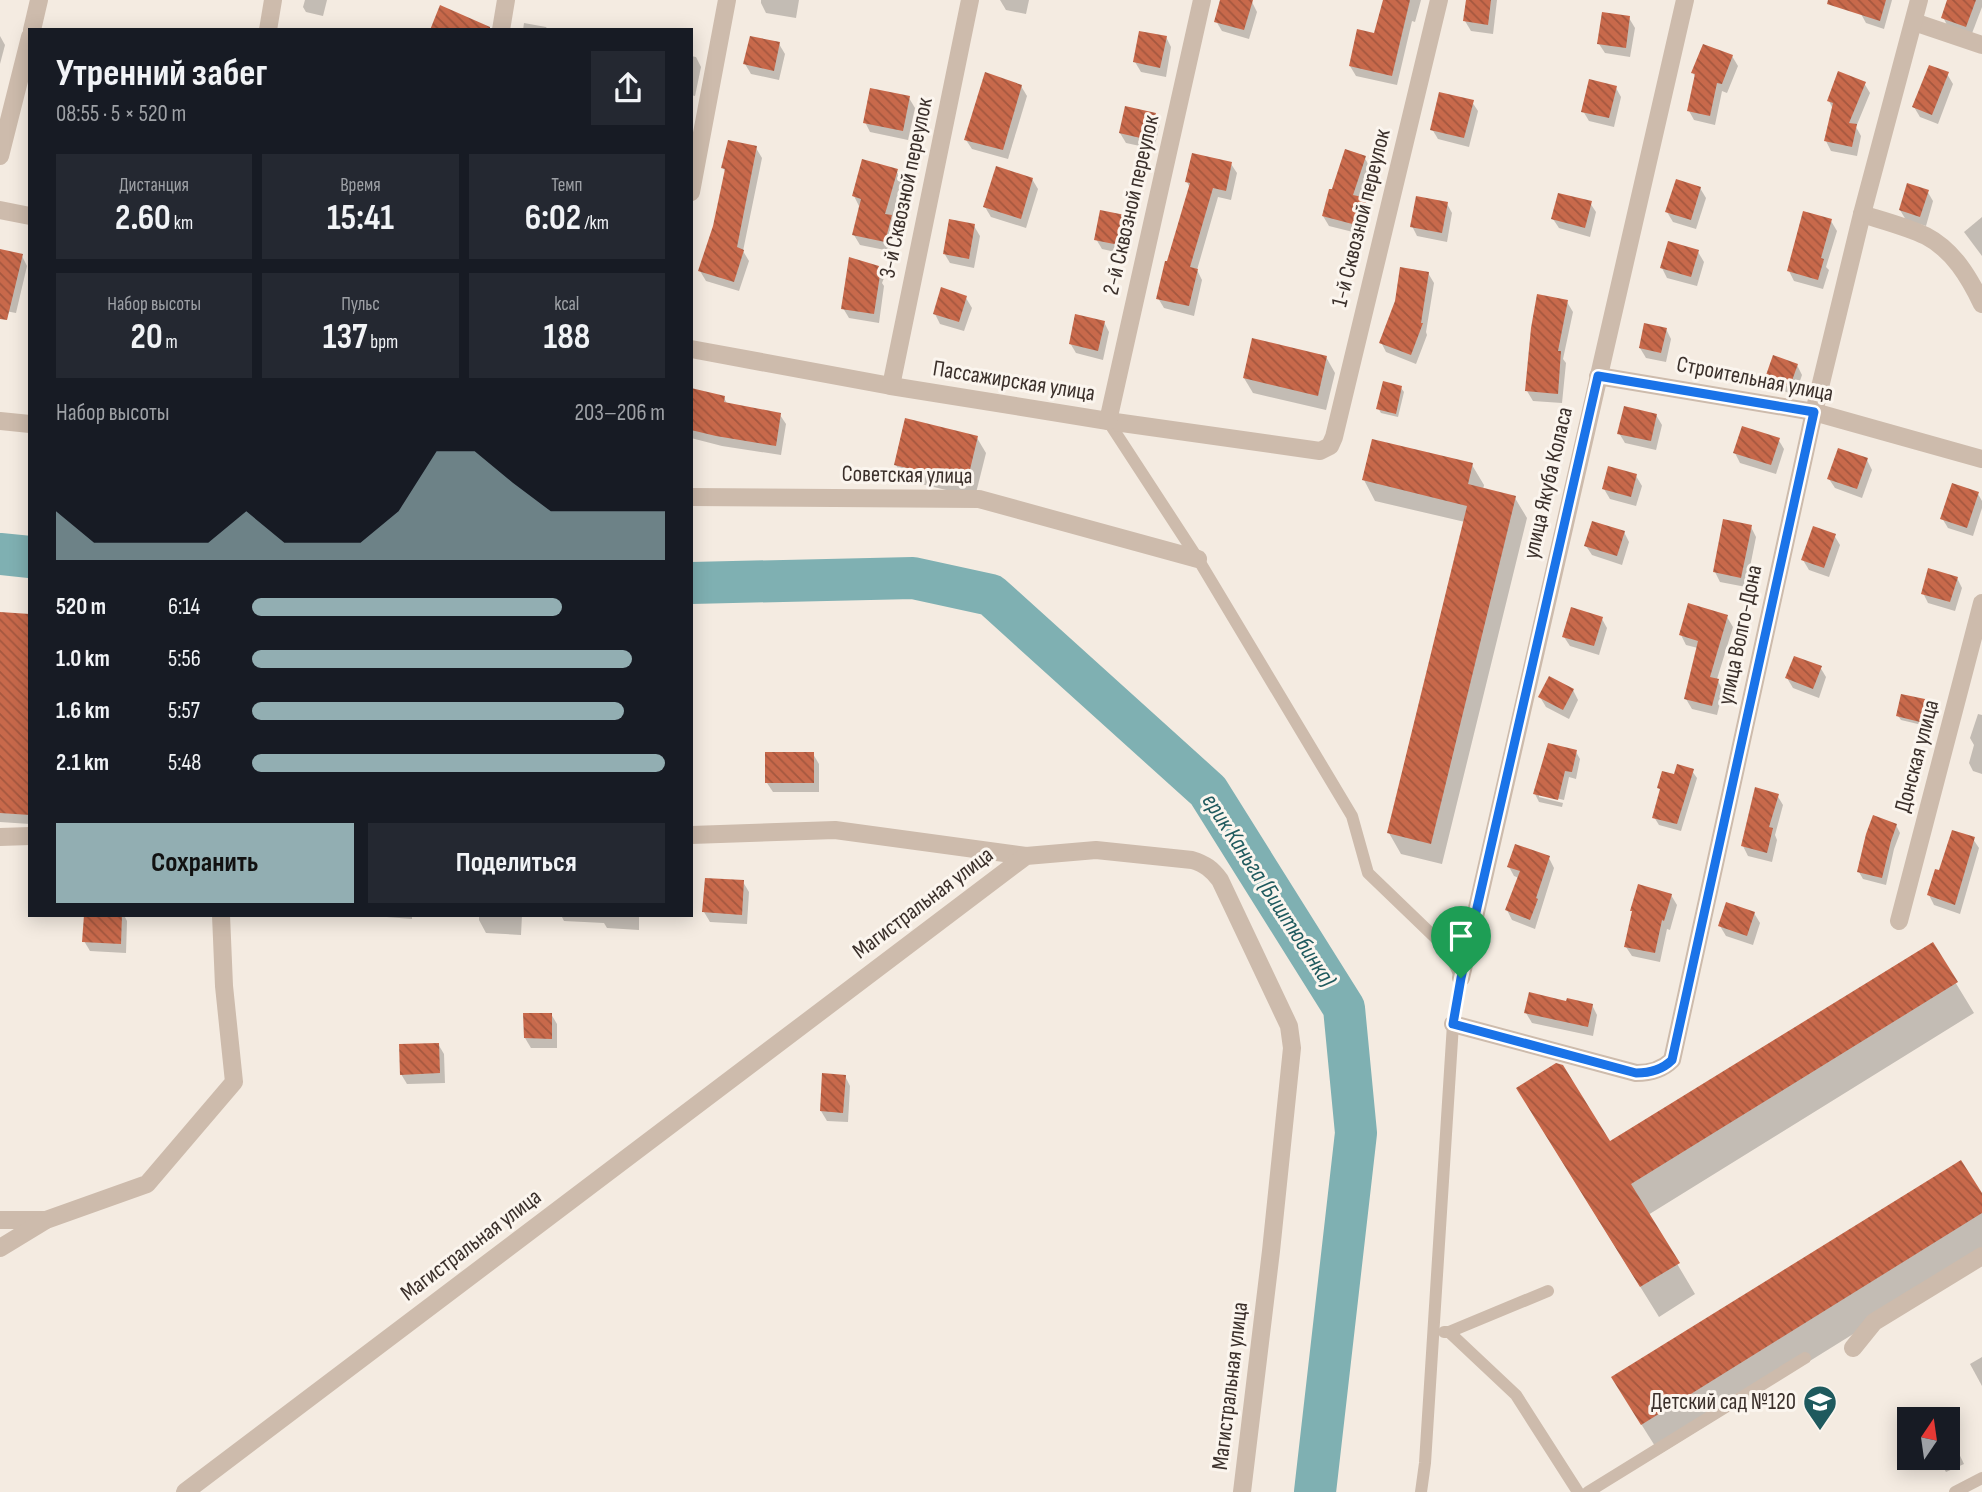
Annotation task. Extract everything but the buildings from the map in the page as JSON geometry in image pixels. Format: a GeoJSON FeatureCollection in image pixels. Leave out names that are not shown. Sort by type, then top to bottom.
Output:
{"type":"FeatureCollection","features":[{"type":"Feature","properties":{"kind":"street"},"geometry":{"type":"LineString","coordinates":[[32,28],[39,0]]}},
{"type":"Feature","properties":{"kind":"street"},"geometry":{"type":"LineString","coordinates":[[268,28],[273,0]]}},
{"type":"Feature","properties":{"kind":"street"},"geometry":{"type":"LineString","coordinates":[[501,28],[506,0]]}},
{"type":"Feature","properties":{"kind":"street"},"geometry":{"type":"LineString","coordinates":[[693,181],[727,0]]}},
{"type":"Feature","properties":{"kind":"street","name":"3-й Сквозной переулок"},"geometry":{"type":"LineString","coordinates":[[891,386],[970,0]]}},
{"type":"Feature","properties":{"kind":"street","name":"2-й Сквозной переулок"},"geometry":{"type":"LineString","coordinates":[[1108,421],[1202,0]]}},
{"type":"Feature","properties":{"kind":"street","name":"1-й Сквозной переулок"},"geometry":{"type":"LineString","coordinates":[[1330,446],[1439,0]]}},
{"type":"Feature","properties":{"kind":"street","name":"улица Якуба Коласа"},"geometry":{"type":"LineString","coordinates":[[1461,978],[1685,0]]}},
{"type":"Feature","properties":{"kind":"street","name":"улица Волго-Дона"},"geometry":{"type":"LineString","coordinates":[[1453,1024],[1636,1073],[1665,1067],[1672,1060],[1814,412],[1862,214],[1919,0]]}},
{"type":"Feature","properties":{"kind":"street"},"geometry":{"type":"LineString","coordinates":[[1914,22],[1982,45]]}},
{"type":"Feature","properties":{"kind":"street"},"geometry":{"type":"LineString","coordinates":[[0,156],[28,45]]}},
{"type":"Feature","properties":{"kind":"street"},"geometry":{"type":"LineString","coordinates":[[0,210],[28,216]]}},
{"type":"Feature","properties":{"kind":"street"},"geometry":{"type":"LineString","coordinates":[[1862,214],[1925,236],[1949,253],[1970,279],[1982,304]]}},
{"type":"Feature","properties":{"kind":"street","name":"Пассажирская улица"},"geometry":{"type":"LineString","coordinates":[[693,349],[891,386],[1108,421],[1320,452],[1330,446]]}},
{"type":"Feature","properties":{"kind":"street","name":"Строительная улица"},"geometry":{"type":"LineString","coordinates":[[1598,376],[1814,412],[1982,458]]}},
{"type":"Feature","properties":{"kind":"street"},"geometry":{"type":"LineString","coordinates":[[0,421],[28,424]]}},
{"type":"Feature","properties":{"kind":"street","name":"Советская улица"},"geometry":{"type":"LineString","coordinates":[[693,497],[979,499],[1198,559]]}},
{"type":"Feature","properties":{"kind":"street","name":"Донская улица"},"geometry":{"type":"LineString","coordinates":[[1899,921],[1982,603]]}},
{"type":"Feature","properties":{"kind":"street"},"geometry":{"type":"LineString","coordinates":[[693,835],[835,830],[1026,856]]}},
{"type":"Feature","properties":{"kind":"street"},"geometry":{"type":"LineString","coordinates":[[0,836],[28,836]]}},
{"type":"Feature","properties":{"kind":"street","name":"Магистральная улица"},"geometry":{"type":"LineString","coordinates":[[186,1492],[1026,856],[1096,850],[1192,860],[1208,866],[1220,880],[1289,1026],[1292,1048],[1242,1492]]}},
{"type":"Feature","properties":{"kind":"street"},"geometry":{"type":"LineString","coordinates":[[0,1248],[46,1220],[147,1184],[234,1082],[224,986],[221,917]]}},
{"type":"Feature","properties":{"kind":"street"},"geometry":{"type":"LineString","coordinates":[[0,1220],[46,1220]]}},
{"type":"Feature","properties":{"kind":"street"},"geometry":{"type":"LineString","coordinates":[[1853,1348],[1874,1322],[1982,1256]]}},
{"type":"Feature","properties":{"kind":"lane"},"geometry":{"type":"LineString","coordinates":[[1108,421],[1198,559],[1352,816],[1368,873],[1448,950],[1461,978],[1453,1024],[1421,1492]]}},
{"type":"Feature","properties":{"kind":"lane"},"geometry":{"type":"LineString","coordinates":[[1433,1333],[1449,1332],[1548,1291]]}},
{"type":"Feature","properties":{"kind":"lane"},"geometry":{"type":"LineString","coordinates":[[1449,1332],[1516,1395],[1578,1492]]}},
{"type":"Feature","properties":{"kind":"lane"},"geometry":{"type":"LineString","coordinates":[[1588,1492],[1805,1358]]}},
{"type":"Feature","properties":{"kind":"lane"},"geometry":{"type":"LineString","coordinates":[[1955,1492],[1982,1478]]}},
{"type":"Feature","properties":{"kind":"waterway","name":"ерик Каньга (Биштюбинка)"},"geometry":{"type":"LineString","coordinates":[[0,554],[28,557]]}},
{"type":"Feature","properties":{"kind":"waterway","name":"ерик Каньга (Биштюбинка)"},"geometry":{"type":"LineString","coordinates":[[693,583],[913,578],[991,595],[1208,791],[1344,1008],[1356,1133],[1315,1492]]}},
{"type":"Feature","properties":{"kind":"place","name":"Детский сад №120"},"geometry":{"type":"Point","coordinates":[1820,1432]}},
{"type":"Feature","properties":{"kind":"route"},"geometry":{"type":"LineString","coordinates":[[1598,376],[1814,412],[1672,1060],[1665,1067],[1636,1073],[1453,1024],[1461,978],[1598,376]]}}]}
